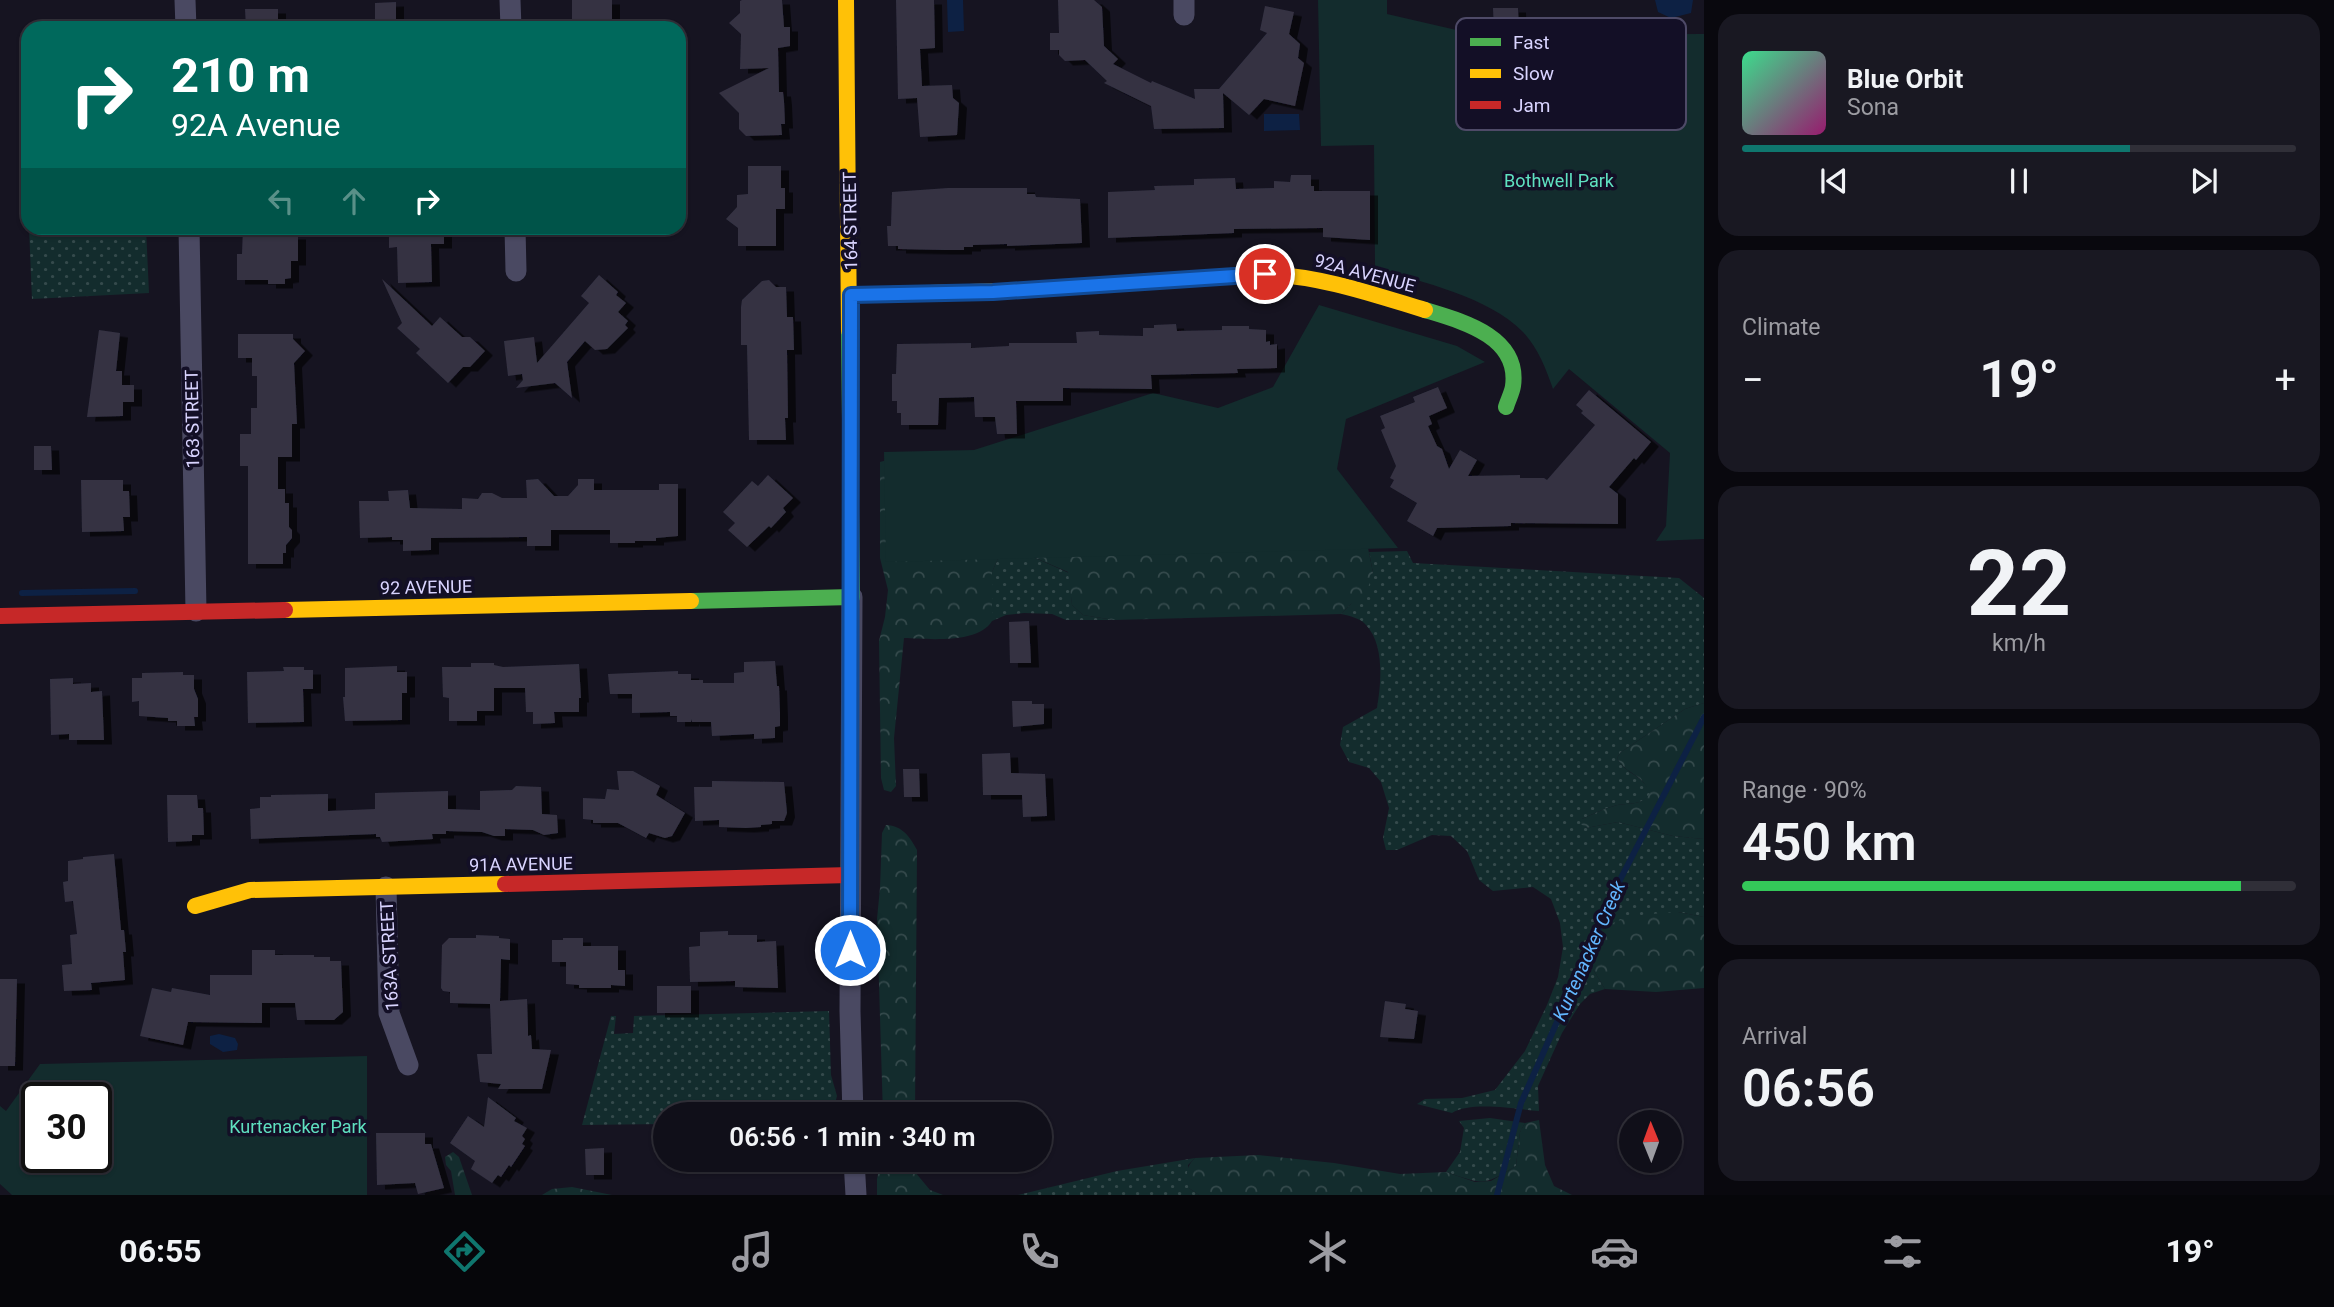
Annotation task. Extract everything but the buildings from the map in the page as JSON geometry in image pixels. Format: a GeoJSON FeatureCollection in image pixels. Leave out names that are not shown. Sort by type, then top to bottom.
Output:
{"type":"FeatureCollection","features":[{"type":"Feature","properties":{"kind":"street"},"geometry":{"type":"LineString","coordinates":[[185,0],[186,21]]}},
{"type":"Feature","properties":{"kind":"street"},"geometry":{"type":"LineString","coordinates":[[510,0],[511,21]]}},
{"type":"Feature","properties":{"kind":"street","name":"164 STREET"},"geometry":{"type":"LineString","coordinates":[[846,0],[851,295],[850,875],[853,1102]]}},
{"type":"Feature","properties":{"kind":"street","name":"163 STREET"},"geometry":{"type":"LineString","coordinates":[[189,235],[196,611]]}},
{"type":"Feature","properties":{"kind":"street"},"geometry":{"type":"LineString","coordinates":[[515,235],[516,271]]}},
{"type":"Feature","properties":{"kind":"street","name":"92A AVENUE"},"geometry":{"type":"LineString","coordinates":[[851,295],[1009,291],[1265,274],[1318,278],[1465,322],[1486,332],[1500,345],[1513,376],[1513,386],[1506,407]]}},
{"type":"Feature","properties":{"kind":"street","name":"92 AVENUE"},"geometry":{"type":"LineString","coordinates":[[0,616],[852,597]]}},
{"type":"Feature","properties":{"kind":"street","name":"91A AVENUE"},"geometry":{"type":"LineString","coordinates":[[195,906],[250,890],[850,875]]}},
{"type":"Feature","properties":{"kind":"street","name":"163A STREET"},"geometry":{"type":"LineString","coordinates":[[386,887],[389,1013],[408,1065]]}},
{"type":"Feature","properties":{"kind":"street"},"geometry":{"type":"LineString","coordinates":[[855,1172],[856,1195]]}},
{"type":"Feature","properties":{"kind":"green space","name":"Bothwell Park"},"geometry":{"type":"Polygon","coordinates":[[[1318,0],[1387,0],[1387,14],[1456,30],[1456,130],[1686,130],[1686,34],[1704,34],[1704,539],[1656,541],[1666,526],[1670,453],[1569,369],[1553,389],[1533,345],[1509,320],[1454,292],[1375,267],[1374,145],[1321,146],[1318,0]]]}},
{"type":"Feature","properties":{"kind":"green space"},"geometry":{"type":"Polygon","coordinates":[[[29,235],[146,235],[149,293],[32,299],[29,235]]]}},
{"type":"Feature","properties":{"kind":"green space"},"geometry":{"type":"Polygon","coordinates":[[[1319,305],[1457,346],[1485,362],[1346,419],[1337,469],[1398,548],[886,562],[884,452],[974,450],[1153,393],[1218,408],[1273,387],[1319,305]]]}},
{"type":"Feature","properties":{"kind":"green space"},"geometry":{"type":"Polygon","coordinates":[[[1352,409],[1341,423],[1326,461],[1367,543],[1373,573],[1365,597],[1351,604],[1341,614],[1114,620],[1083,615],[1072,605],[1068,572],[1024,553],[1000,554],[992,572],[992,621],[985,628],[964,637],[904,638],[894,738],[896,786],[891,792],[884,790],[881,778],[879,641],[888,590],[880,558],[880,462],[895,458],[926,465],[1172,410],[1352,409]]]}},
{"type":"Feature","properties":{"kind":"green space"},"geometry":{"type":"Polygon","coordinates":[[[1407,551],[1413,563],[1679,578],[1704,598],[1704,703],[1685,709],[1621,752],[1617,758],[1647,786],[1651,793],[1647,797],[1639,802],[1610,807],[1582,819],[1586,828],[1618,822],[1673,836],[1704,839],[1704,917],[1678,912],[1591,966],[1605,989],[1590,994],[1580,1004],[1562,1033],[1538,1086],[1539,1111],[1470,1107],[1452,1113],[1417,1104],[1425,1099],[1462,1098],[1495,1090],[1525,1051],[1547,1005],[1558,977],[1563,947],[1560,923],[1551,899],[1533,887],[1493,891],[1479,880],[1467,851],[1451,836],[1432,835],[1397,850],[1386,850],[1383,838],[1389,808],[1381,782],[1369,768],[1349,762],[1340,745],[1343,727],[1377,708],[1380,676],[1379,654],[1372,633],[1361,621],[1341,614],[1373,573],[1369,552],[1407,551]]]}},
{"type":"Feature","properties":{"kind":"green space"},"geometry":{"type":"Polygon","coordinates":[[[1024,553],[1069,573],[1072,605],[1083,615],[1114,620],[1066,620],[1052,614],[1024,613],[1006,615],[992,621],[992,572],[1000,554],[1024,553]]]}},
{"type":"Feature","properties":{"kind":"green space"},"geometry":{"type":"Polygon","coordinates":[[[1704,703],[1704,839],[1673,836],[1618,822],[1586,828],[1581,824],[1582,819],[1602,810],[1643,800],[1650,793],[1646,786],[1617,758],[1621,752],[1685,709],[1704,703]]]}},
{"type":"Feature","properties":{"kind":"green space"},"geometry":{"type":"Polygon","coordinates":[[[886,825],[901,830],[917,850],[915,1102],[883,1102],[877,919],[882,833],[886,825]]]}},
{"type":"Feature","properties":{"kind":"green space"},"geometry":{"type":"Polygon","coordinates":[[[1678,912],[1704,917],[1704,988],[1656,992],[1605,989],[1591,966],[1586,940],[1609,925],[1629,917],[1678,912]]]}},
{"type":"Feature","properties":{"kind":"green space"},"geometry":{"type":"Polygon","coordinates":[[[829,1011],[831,1075],[837,1096],[835,1102],[653,1102],[653,1124],[582,1125],[611,1016],[616,1016],[614,1034],[633,1033],[634,1016],[829,1011]]]}},
{"type":"Feature","properties":{"kind":"green space","name":"Kurtenacker Park"},"geometry":{"type":"Polygon","coordinates":[[[367,1056],[367,1195],[12,1195],[0,1184],[0,1106],[6,1111],[21,1090],[21,1173],[112,1173],[112,1082],[27,1082],[40,1064],[367,1056]]]}},
{"type":"Feature","properties":{"kind":"green space"},"geometry":{"type":"Polygon","coordinates":[[[1490,1118],[1525,1123],[1520,1132],[1516,1166],[1482,1181],[1446,1172],[1460,1152],[1464,1128],[1459,1121],[1490,1118]]]}},
{"type":"Feature","properties":{"kind":"green space"},"geometry":{"type":"Polygon","coordinates":[[[1539,1120],[1545,1165],[1554,1186],[1572,1195],[1199,1195],[1189,1188],[1188,1183],[1188,1168],[1195,1158],[1258,1155],[1334,1163],[1400,1174],[1446,1172],[1475,1182],[1491,1181],[1516,1166],[1520,1132],[1525,1123],[1539,1120]]]}},
{"type":"Feature","properties":{"kind":"green space"},"geometry":{"type":"Polygon","coordinates":[[[453,1152],[459,1157],[472,1195],[455,1195],[451,1171],[446,1165],[445,1157],[453,1152]]]}},
{"type":"Feature","properties":{"kind":"green space"},"geometry":{"type":"Polygon","coordinates":[[[1195,1158],[1188,1165],[1189,1188],[1199,1195],[1018,1195],[1117,1171],[1195,1158]]]}},
{"type":"Feature","properties":{"kind":"green space"},"geometry":{"type":"Polygon","coordinates":[[[878,1172],[915,1172],[930,1190],[943,1195],[877,1195],[878,1172]]]}},
{"type":"Feature","properties":{"kind":"green space"},"geometry":{"type":"Polygon","coordinates":[[[572,1187],[612,1195],[542,1195],[552,1189],[572,1187]]]}},
{"type":"Feature","properties":{"kind":"water"},"geometry":{"type":"Polygon","coordinates":[[[947,0],[963,0],[964,31],[948,32],[947,0]]]}},
{"type":"Feature","properties":{"kind":"water"},"geometry":{"type":"Polygon","coordinates":[[[1655,0],[1693,0],[1691,13],[1671,18],[1658,12],[1655,0]]]}},
{"type":"Feature","properties":{"kind":"water"},"geometry":{"type":"Polygon","coordinates":[[[1264,114],[1299,114],[1300,130],[1264,131],[1264,114]]]}},
{"type":"Feature","properties":{"kind":"water"},"geometry":{"type":"Polygon","coordinates":[[[219,1034],[235,1038],[237,1050],[223,1052],[210,1044],[210,1036],[219,1034]]]}},
{"type":"Feature","properties":{"kind":"waterway"},"geometry":{"type":"LineString","coordinates":[[22,593],[135,591]]}},
{"type":"Feature","properties":{"kind":"waterway","name":"Kurtenacker Creek"},"geometry":{"type":"LineString","coordinates":[[1497,1195],[1521,1103],[1621,878],[1704,717]]}},
{"type":"Feature","properties":{"kind":"traffic: fast"},"geometry":{"type":"LineString","coordinates":[[1425,310],[1471,326],[1498,343],[1513,369],[1513,386],[1506,407]]}},
{"type":"Feature","properties":{"kind":"traffic: fast"},"geometry":{"type":"LineString","coordinates":[[691,601],[852,597],[849,331]]}},
{"type":"Feature","properties":{"kind":"traffic: slow"},"geometry":{"type":"LineString","coordinates":[[846,0],[849,331]]}},
{"type":"Feature","properties":{"kind":"traffic: slow"},"geometry":{"type":"LineString","coordinates":[[851,295],[1009,291],[1265,274],[1326,282],[1425,310]]}},
{"type":"Feature","properties":{"kind":"traffic: slow"},"geometry":{"type":"LineString","coordinates":[[285,610],[691,601]]}},
{"type":"Feature","properties":{"kind":"traffic: slow"},"geometry":{"type":"LineString","coordinates":[[195,906],[250,890],[505,884]]}},
{"type":"Feature","properties":{"kind":"traffic: jam"},"geometry":{"type":"LineString","coordinates":[[0,616],[285,610]]}},
{"type":"Feature","properties":{"kind":"traffic: jam"},"geometry":{"type":"LineString","coordinates":[[505,884],[850,875]]}},
{"type":"Feature","properties":{"kind":"route"},"geometry":{"type":"LineString","coordinates":[[850,950],[851,295],[993,292],[1265,274]]}}]}
